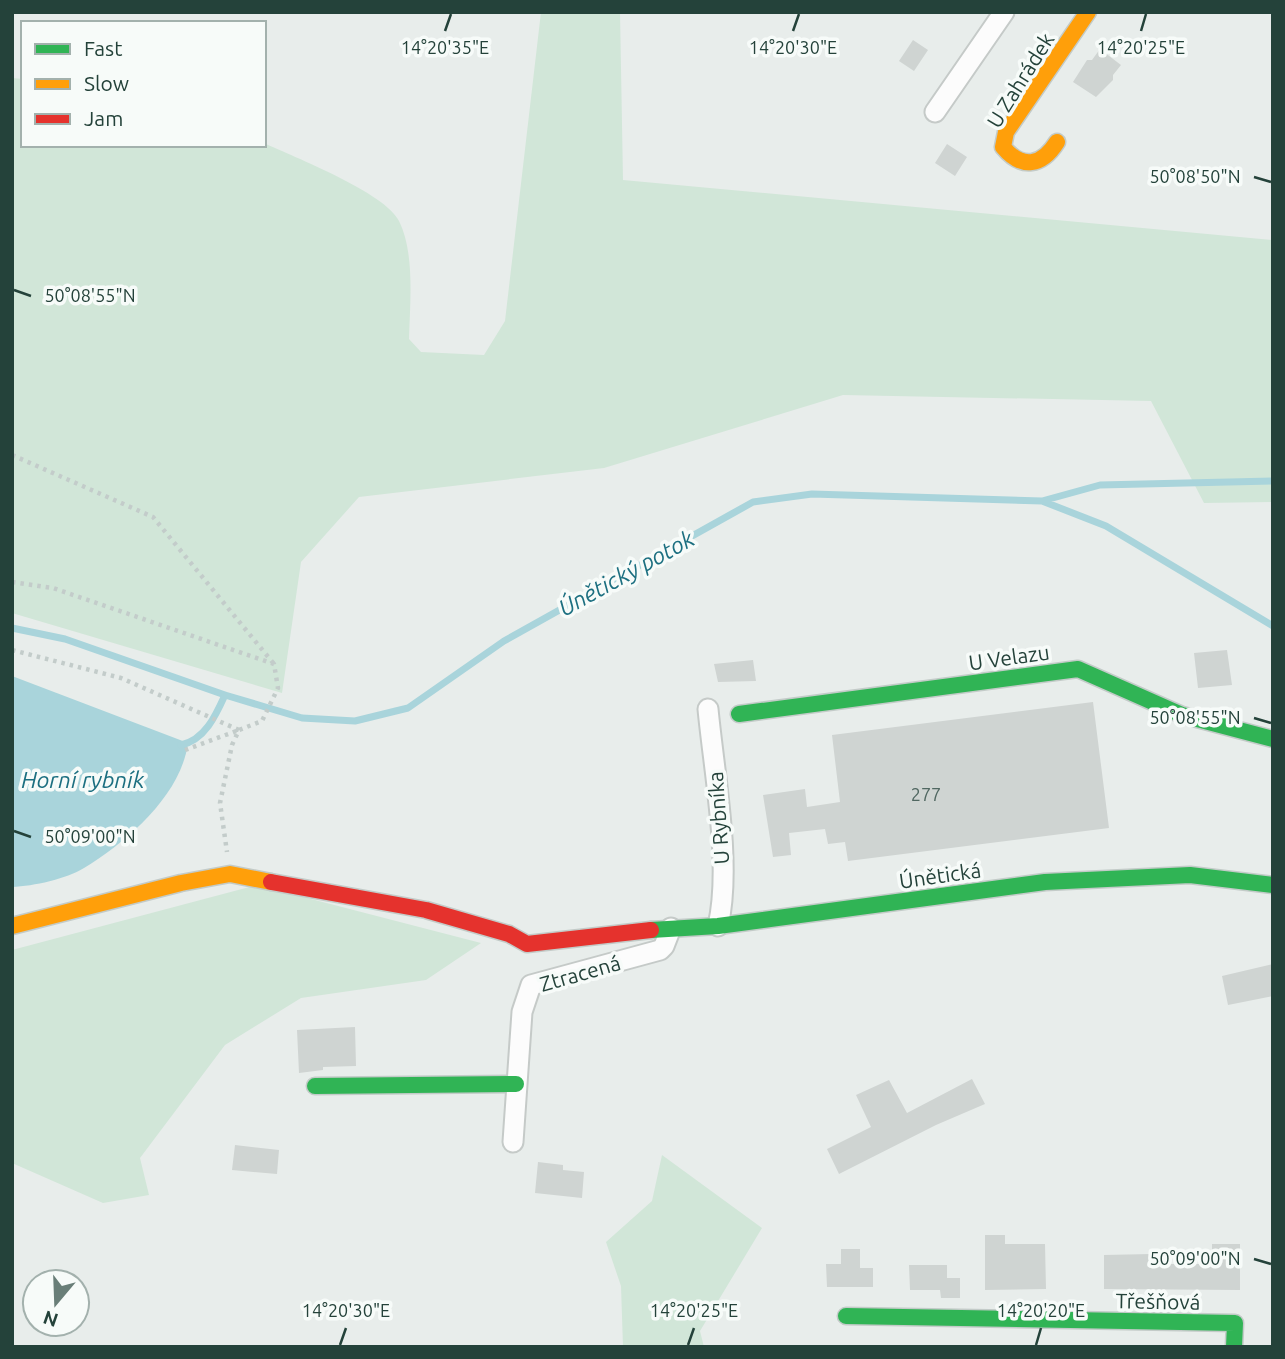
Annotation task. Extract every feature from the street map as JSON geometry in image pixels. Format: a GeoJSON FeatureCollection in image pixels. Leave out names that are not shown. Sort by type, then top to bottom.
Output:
{"type":"FeatureCollection","features":[{"type":"Feature","properties":{"kind":"street"},"geometry":{"type":"LineString","coordinates":[[935,112],[1004,12]]}},
{"type":"Feature","properties":{"kind":"street","name":"U Zahrádek"},"geometry":{"type":"LineString","coordinates":[[1057,142],[1051,154],[1041,161],[1024,163],[1009,156],[1003,147],[1006,132],[1088,12]]}},
{"type":"Feature","properties":{"kind":"street","name":"U Velazu"},"geometry":{"type":"LineString","coordinates":[[739,714],[1077,669],[1182,715],[1273,739]]}},
{"type":"Feature","properties":{"kind":"street","name":"U Rybníka"},"geometry":{"type":"LineString","coordinates":[[708,709],[722,855],[721,911],[718,926]]}},
{"type":"Feature","properties":{"kind":"street"},"geometry":{"type":"LineString","coordinates":[[12,926],[181,883],[230,874]]}},
{"type":"Feature","properties":{"kind":"street","name":"Únětická"},"geometry":{"type":"LineString","coordinates":[[230,874],[426,910],[509,934],[527,944],[671,928],[718,926],[1093,879],[1190,875],[1273,885]]}},
{"type":"Feature","properties":{"kind":"street","name":"Ztracená"},"geometry":{"type":"LineString","coordinates":[[513,1142],[522,1013],[531,985],[660,950],[671,928]]}},
{"type":"Feature","properties":{"kind":"street"},"geometry":{"type":"LineString","coordinates":[[315,1086],[516,1084]]}},
{"type":"Feature","properties":{"kind":"street","name":"Třešňová"},"geometry":{"type":"LineString","coordinates":[[846,1316],[1235,1323],[1234,1347]]}},
{"type":"Feature","properties":{"kind":"path"},"geometry":{"type":"LineString","coordinates":[[12,455],[153,517],[274,664],[278,688],[262,721],[185,750]]}},
{"type":"Feature","properties":{"kind":"path"},"geometry":{"type":"LineString","coordinates":[[12,582],[52,588],[274,664]]}},
{"type":"Feature","properties":{"kind":"path"},"geometry":{"type":"LineString","coordinates":[[12,650],[121,678],[239,730]]}},
{"type":"Feature","properties":{"kind":"path"},"geometry":{"type":"LineString","coordinates":[[230,874],[220,803],[232,745],[239,730]]}},
{"type":"Feature","properties":{"kind":"green space"},"geometry":{"type":"Polygon","coordinates":[[[541,12],[620,12],[623,180],[1273,240],[1273,502],[1204,503],[1151,401],[843,395],[604,468],[359,497],[301,562],[282,693],[12,613],[12,78],[21,79],[21,147],[266,147],[266,144],[316,166],[377,199],[391,210],[404,234],[410,279],[409,339],[421,352],[484,355],[505,321],[541,12]]]}},
{"type":"Feature","properties":{"kind":"green space"},"geometry":{"type":"Polygon","coordinates":[[[257,885],[481,943],[426,980],[301,998],[225,1045],[140,1158],[149,1195],[103,1203],[12,1163],[12,950],[257,885]]]}},
{"type":"Feature","properties":{"kind":"green space"},"geometry":{"type":"Polygon","coordinates":[[[662,1155],[762,1228],[700,1331],[704,1347],[623,1347],[621,1286],[606,1242],[652,1201],[662,1155]]]}},
{"type":"Feature","properties":{"kind":"water","name":"Horní rybník"},"geometry":{"type":"Polygon","coordinates":[[[12,676],[188,743],[175,781],[164,798],[150,815],[118,844],[84,868],[59,879],[12,887],[12,676]]]}},
{"type":"Feature","properties":{"kind":"building"},"geometry":{"type":"Polygon","coordinates":[[[913,40],[928,50],[914,71],[899,61],[913,40]]]}},
{"type":"Feature","properties":{"kind":"building"},"geometry":{"type":"Polygon","coordinates":[[[1100,49],[1121,65],[1113,75],[1113,80],[1096,97],[1073,82],[1087,60],[1092,60],[1100,49]]]}},
{"type":"Feature","properties":{"kind":"building"},"geometry":{"type":"Polygon","coordinates":[[[947,144],[967,157],[955,176],[935,163],[947,144]]]}},
{"type":"Feature","properties":{"kind":"building"},"geometry":{"type":"Polygon","coordinates":[[[1227,650],[1232,685],[1198,688],[1194,653],[1227,650]]]}},
{"type":"Feature","properties":{"kind":"building"},"geometry":{"type":"Polygon","coordinates":[[[753,660],[756,681],[718,682],[714,664],[753,660]]]}},
{"type":"Feature","properties":{"kind":"building"},"geometry":{"type":"Polygon","coordinates":[[[1093,702],[1109,828],[848,861],[845,842],[828,844],[825,829],[789,833],[791,855],[773,857],[763,795],[805,789],[807,807],[840,802],[832,735],[1093,702]]]}},
{"type":"Feature","properties":{"kind":"building"},"geometry":{"type":"Polygon","coordinates":[[[1273,964],[1273,996],[1228,1005],[1222,976],[1273,964]]]}},
{"type":"Feature","properties":{"kind":"building"},"geometry":{"type":"Polygon","coordinates":[[[355,1027],[356,1066],[323,1067],[323,1070],[299,1073],[297,1030],[355,1027]]]}},
{"type":"Feature","properties":{"kind":"building"},"geometry":{"type":"Polygon","coordinates":[[[972,1079],[985,1104],[936,1125],[839,1174],[827,1149],[871,1127],[856,1095],[889,1080],[907,1113],[972,1079]]]}},
{"type":"Feature","properties":{"kind":"building"},"geometry":{"type":"Polygon","coordinates":[[[235,1145],[279,1150],[277,1174],[232,1170],[235,1145]]]}},
{"type":"Feature","properties":{"kind":"building"},"geometry":{"type":"Polygon","coordinates":[[[538,1162],[563,1165],[563,1170],[584,1172],[582,1198],[535,1193],[538,1162]]]}},
{"type":"Feature","properties":{"kind":"building"},"geometry":{"type":"Polygon","coordinates":[[[985,1235],[1005,1235],[1005,1244],[1045,1244],[1046,1289],[985,1290],[985,1235]]]}},
{"type":"Feature","properties":{"kind":"building"},"geometry":{"type":"Polygon","coordinates":[[[1212,1244],[1240,1244],[1240,1290],[1104,1289],[1104,1255],[1151,1254],[1151,1264],[1212,1264],[1212,1244]]]}},
{"type":"Feature","properties":{"kind":"building"},"geometry":{"type":"Polygon","coordinates":[[[841,1249],[860,1249],[860,1268],[873,1268],[873,1287],[827,1287],[826,1264],[841,1264],[841,1249]]]}},
{"type":"Feature","properties":{"kind":"building"},"geometry":{"type":"Polygon","coordinates":[[[909,1265],[947,1265],[947,1278],[960,1278],[960,1298],[941,1298],[940,1290],[910,1290],[909,1265]]]}},
{"type":"Feature","properties":{"kind":"waterway","name":"Únětický potok"},"geometry":{"type":"LineString","coordinates":[[12,628],[65,639],[225,695],[302,718],[355,721],[408,708],[504,641],[753,502],[812,494],[1042,501],[1100,485],[1273,481]]}},
{"type":"Feature","properties":{"kind":"waterway"},"geometry":{"type":"LineString","coordinates":[[1042,501],[1106,526],[1273,626]]}},
{"type":"Feature","properties":{"kind":"waterway"},"geometry":{"type":"LineString","coordinates":[[181,745],[197,738],[203,732],[225,695]]}},
{"type":"Feature","properties":{"kind":"traffic: fast"},"geometry":{"type":"LineString","coordinates":[[739,714],[1078,669],[1182,715],[1273,739]]}},
{"type":"Feature","properties":{"kind":"traffic: fast"},"geometry":{"type":"LineString","coordinates":[[651,930],[718,926],[1045,882],[1190,875],[1273,885]]}},
{"type":"Feature","properties":{"kind":"traffic: fast"},"geometry":{"type":"LineString","coordinates":[[315,1086],[516,1084]]}},
{"type":"Feature","properties":{"kind":"traffic: fast"},"geometry":{"type":"LineString","coordinates":[[846,1316],[1235,1323],[1234,1347]]}},
{"type":"Feature","properties":{"kind":"traffic: slow"},"geometry":{"type":"LineString","coordinates":[[1057,142],[1045,156],[1031,162],[1017,159],[1003,147],[1006,132],[1088,12]]}},
{"type":"Feature","properties":{"kind":"traffic: slow"},"geometry":{"type":"LineString","coordinates":[[12,926],[181,883],[230,874],[271,882]]}},
{"type":"Feature","properties":{"kind":"traffic: jam"},"geometry":{"type":"LineString","coordinates":[[271,882],[426,910],[509,934],[527,944],[651,930]]}}]}
